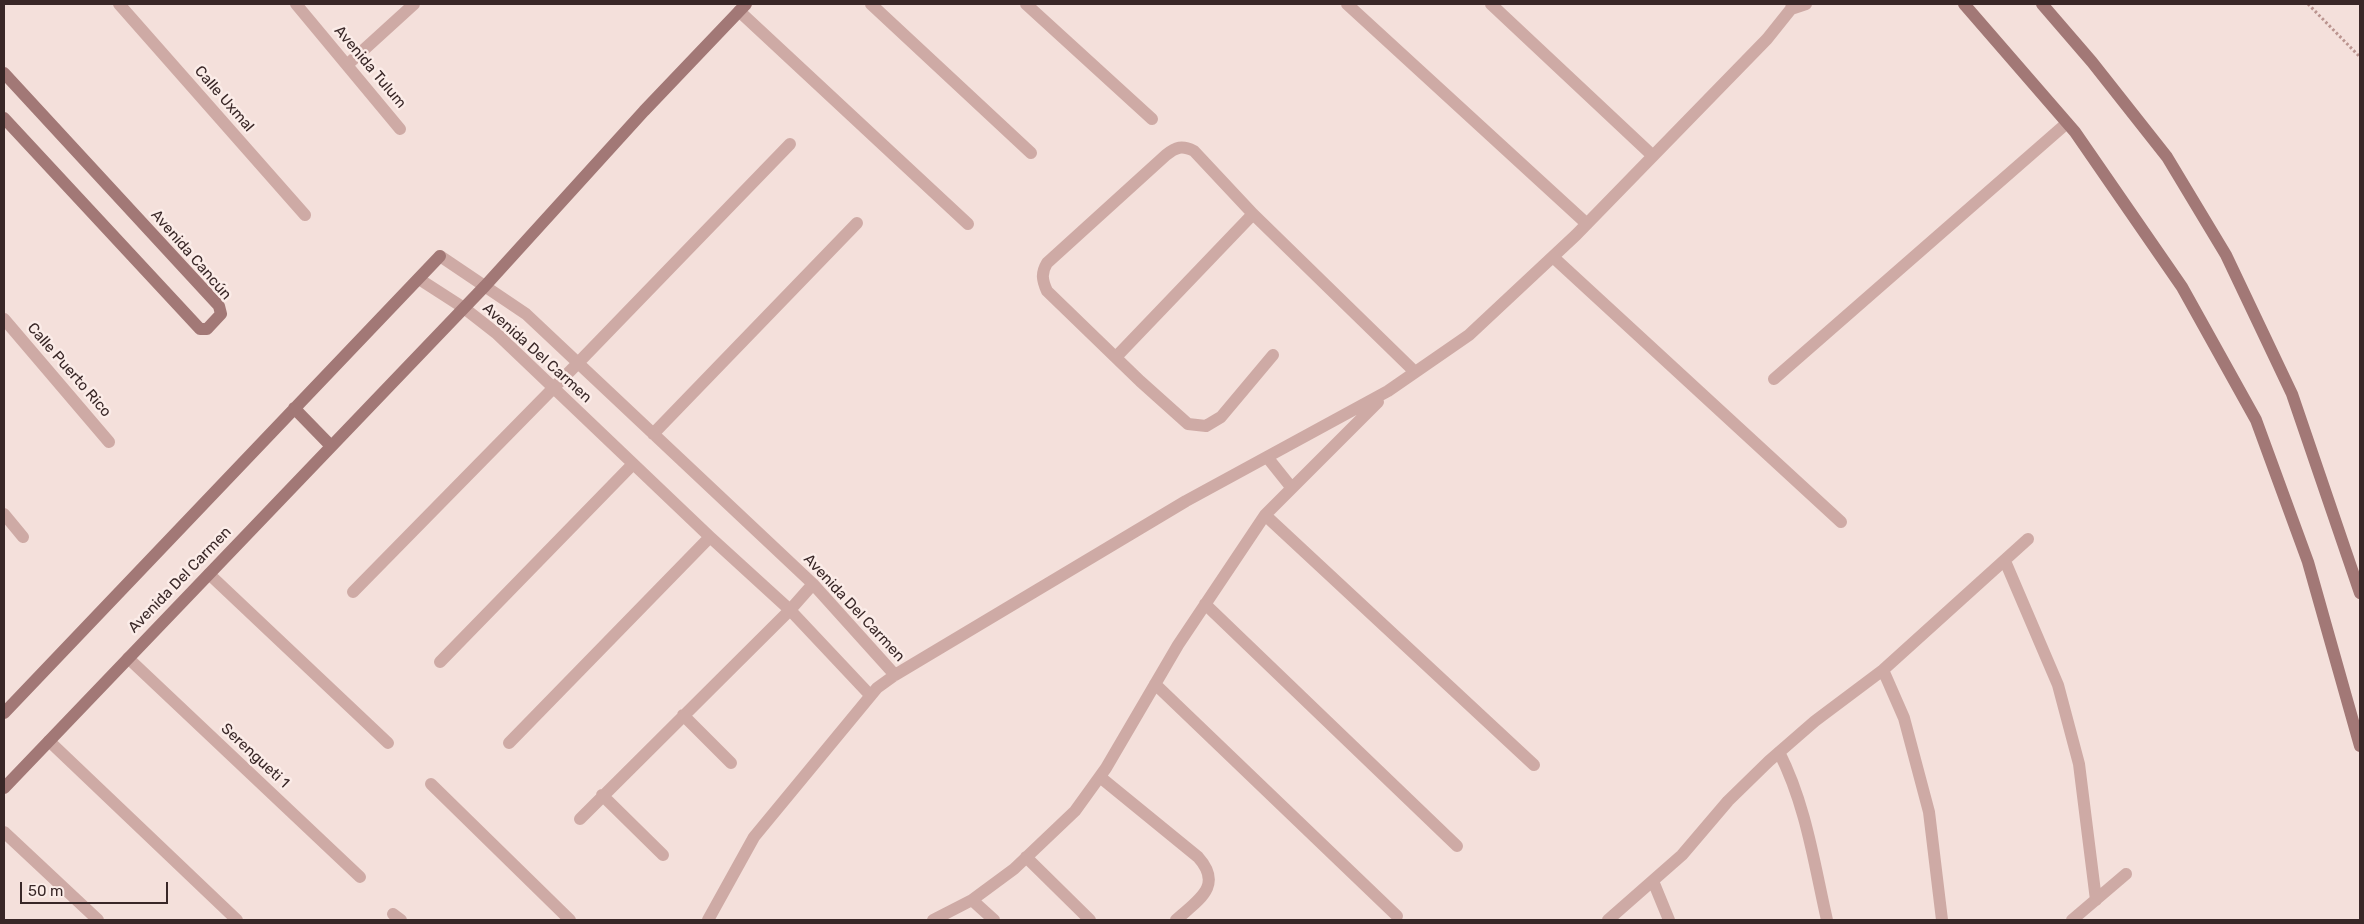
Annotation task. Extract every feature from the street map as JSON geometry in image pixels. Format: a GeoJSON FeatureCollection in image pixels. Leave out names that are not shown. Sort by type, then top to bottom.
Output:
{"type":"FeatureCollection","features":[{"type":"Feature","properties":{"kind":"main road"},"geometry":{"type":"LineString","coordinates":[[1964,4],[2067,123],[2182,287],[2256,420],[2308,562],[2360,746]]}},
{"type":"Feature","properties":{"kind":"main road"},"geometry":{"type":"LineString","coordinates":[[2042,4],[2092,62],[2167,157],[2226,255],[2292,394],[2360,593]]}},
{"type":"Feature","properties":{"kind":"main road","name":"Avenida Del Carmen"},"geometry":{"type":"LineString","coordinates":[[4,788],[464,308],[644,111],[743,7]]}},
{"type":"Feature","properties":{"kind":"main road","name":"Avenida Cancún"},"geometry":{"type":"LineString","coordinates":[[4,74],[219,306],[221,314],[207,329],[200,329],[4,118]]}},
{"type":"Feature","properties":{"kind":"main road","name":"Avenida Del Carmen"},"geometry":{"type":"LineString","coordinates":[[4,713],[440,256]]}},
{"type":"Feature","properties":{"kind":"main road"},"geometry":{"type":"LineString","coordinates":[[294,408],[332,446]]}},
{"type":"Feature","properties":{"kind":"street","name":"Calle Uxmal"},"geometry":{"type":"LineString","coordinates":[[118,4],[305,215]]}},
{"type":"Feature","properties":{"kind":"street","name":"Avenida Tulum"},"geometry":{"type":"LineString","coordinates":[[296,4],[400,129]]}},
{"type":"Feature","properties":{"kind":"street"},"geometry":{"type":"LineString","coordinates":[[347,65],[414,4]]}},
{"type":"Feature","properties":{"kind":"street"},"geometry":{"type":"LineString","coordinates":[[871,4],[1031,154]]}},
{"type":"Feature","properties":{"kind":"street"},"geometry":{"type":"LineString","coordinates":[[1026,4],[1152,119]]}},
{"type":"Feature","properties":{"kind":"street"},"geometry":{"type":"LineString","coordinates":[[1347,4],[1587,224]]}},
{"type":"Feature","properties":{"kind":"street"},"geometry":{"type":"LineString","coordinates":[[1491,4],[1653,156]]}},
{"type":"Feature","properties":{"kind":"street"},"geometry":{"type":"LineString","coordinates":[[895,675],[1186,501],[1388,391],[1468,335],[1587,224],[1767,39],[1791,6],[1806,4]]}},
{"type":"Feature","properties":{"kind":"street"},"geometry":{"type":"LineString","coordinates":[[743,7],[968,224]]}},
{"type":"Feature","properties":{"kind":"street"},"geometry":{"type":"LineString","coordinates":[[1774,379],[2067,123]]}},
{"type":"Feature","properties":{"kind":"street"},"geometry":{"type":"LineString","coordinates":[[353,592],[790,144]]}},
{"type":"Feature","properties":{"kind":"street"},"geometry":{"type":"LineString","coordinates":[[1273,355],[1220,417],[1206,426],[1188,424],[1047,291],[1042,275],[1047,262],[1166,155],[1180,147],[1185,147],[1194,151],[1253,214],[1415,372]]}},
{"type":"Feature","properties":{"kind":"street"},"geometry":{"type":"LineString","coordinates":[[1116,357],[1253,214]]}},
{"type":"Feature","properties":{"kind":"street"},"geometry":{"type":"LineString","coordinates":[[653,434],[857,223]]}},
{"type":"Feature","properties":{"kind":"street","name":"Avenida Del Carmen"},"geometry":{"type":"LineString","coordinates":[[419,279],[464,308],[496,333],[710,537],[790,610],[870,694],[895,675],[812,584],[526,314],[440,256]]}},
{"type":"Feature","properties":{"kind":"street"},"geometry":{"type":"LineString","coordinates":[[1553,257],[1841,522]]}},
{"type":"Feature","properties":{"kind":"street","name":"Calle Puerto Rico"},"geometry":{"type":"LineString","coordinates":[[4,318],[109,442]]}},
{"type":"Feature","properties":{"kind":"street"},"geometry":{"type":"LineString","coordinates":[[933,920],[952,916],[1026,858],[1075,811],[1100,777],[1205,604],[1264,515],[1388,391]]}},
{"type":"Feature","properties":{"kind":"street"},"geometry":{"type":"LineString","coordinates":[[1267,457],[1291,487]]}},
{"type":"Feature","properties":{"kind":"street"},"geometry":{"type":"LineString","coordinates":[[440,662],[633,464]]}},
{"type":"Feature","properties":{"kind":"street"},"geometry":{"type":"LineString","coordinates":[[4,514],[23,537]]}},
{"type":"Feature","properties":{"kind":"street"},"geometry":{"type":"LineString","coordinates":[[1264,515],[1534,765]]}},
{"type":"Feature","properties":{"kind":"street"},"geometry":{"type":"LineString","coordinates":[[509,743],[710,537]]}},
{"type":"Feature","properties":{"kind":"street"},"geometry":{"type":"LineString","coordinates":[[1608,920],[1682,855],[1728,801],[1779,752],[1815,720],[1883,670],[2028,539]]}},
{"type":"Feature","properties":{"kind":"street"},"geometry":{"type":"LineString","coordinates":[[2005,561],[2060,694],[2079,764],[2096,900]]}},
{"type":"Feature","properties":{"kind":"street"},"geometry":{"type":"LineString","coordinates":[[209,574],[388,743]]}},
{"type":"Feature","properties":{"kind":"street"},"geometry":{"type":"LineString","coordinates":[[580,819],[790,610],[812,584]]}},
{"type":"Feature","properties":{"kind":"street"},"geometry":{"type":"LineString","coordinates":[[1205,604],[1457,846]]}},
{"type":"Feature","properties":{"kind":"street","name":"Serengueti 1"},"geometry":{"type":"LineString","coordinates":[[128,658],[360,877]]}},
{"type":"Feature","properties":{"kind":"street"},"geometry":{"type":"LineString","coordinates":[[1883,670],[1904,718],[1929,812],[1942,920]]}},
{"type":"Feature","properties":{"kind":"street"},"geometry":{"type":"LineString","coordinates":[[1155,684],[1397,916]]}},
{"type":"Feature","properties":{"kind":"street"},"geometry":{"type":"LineString","coordinates":[[708,920],[754,838],[870,694]]}},
{"type":"Feature","properties":{"kind":"street"},"geometry":{"type":"LineString","coordinates":[[683,715],[731,763]]}},
{"type":"Feature","properties":{"kind":"street"},"geometry":{"type":"LineString","coordinates":[[49,741],[237,920]]}},
{"type":"Feature","properties":{"kind":"street"},"geometry":{"type":"LineString","coordinates":[[1779,752],[1794,780],[1827,920]]}},
{"type":"Feature","properties":{"kind":"street"},"geometry":{"type":"LineString","coordinates":[[1100,777],[1198,857],[1208,868],[1210,878],[1204,894],[1176,920]]}},
{"type":"Feature","properties":{"kind":"street"},"geometry":{"type":"LineString","coordinates":[[431,784],[570,920]]}},
{"type":"Feature","properties":{"kind":"street"},"geometry":{"type":"LineString","coordinates":[[602,795],[663,855]]}},
{"type":"Feature","properties":{"kind":"street"},"geometry":{"type":"LineString","coordinates":[[4,832],[98,920]]}},
{"type":"Feature","properties":{"kind":"street"},"geometry":{"type":"LineString","coordinates":[[1026,858],[1090,920]]}},
{"type":"Feature","properties":{"kind":"street"},"geometry":{"type":"LineString","coordinates":[[2072,920],[2126,874]]}},
{"type":"Feature","properties":{"kind":"street"},"geometry":{"type":"LineString","coordinates":[[1653,881],[1669,920]]}},
{"type":"Feature","properties":{"kind":"street"},"geometry":{"type":"LineString","coordinates":[[972,900],[994,920]]}},
{"type":"Feature","properties":{"kind":"path"},"geometry":{"type":"LineString","coordinates":[[2308,4],[2360,56]]}}]}
